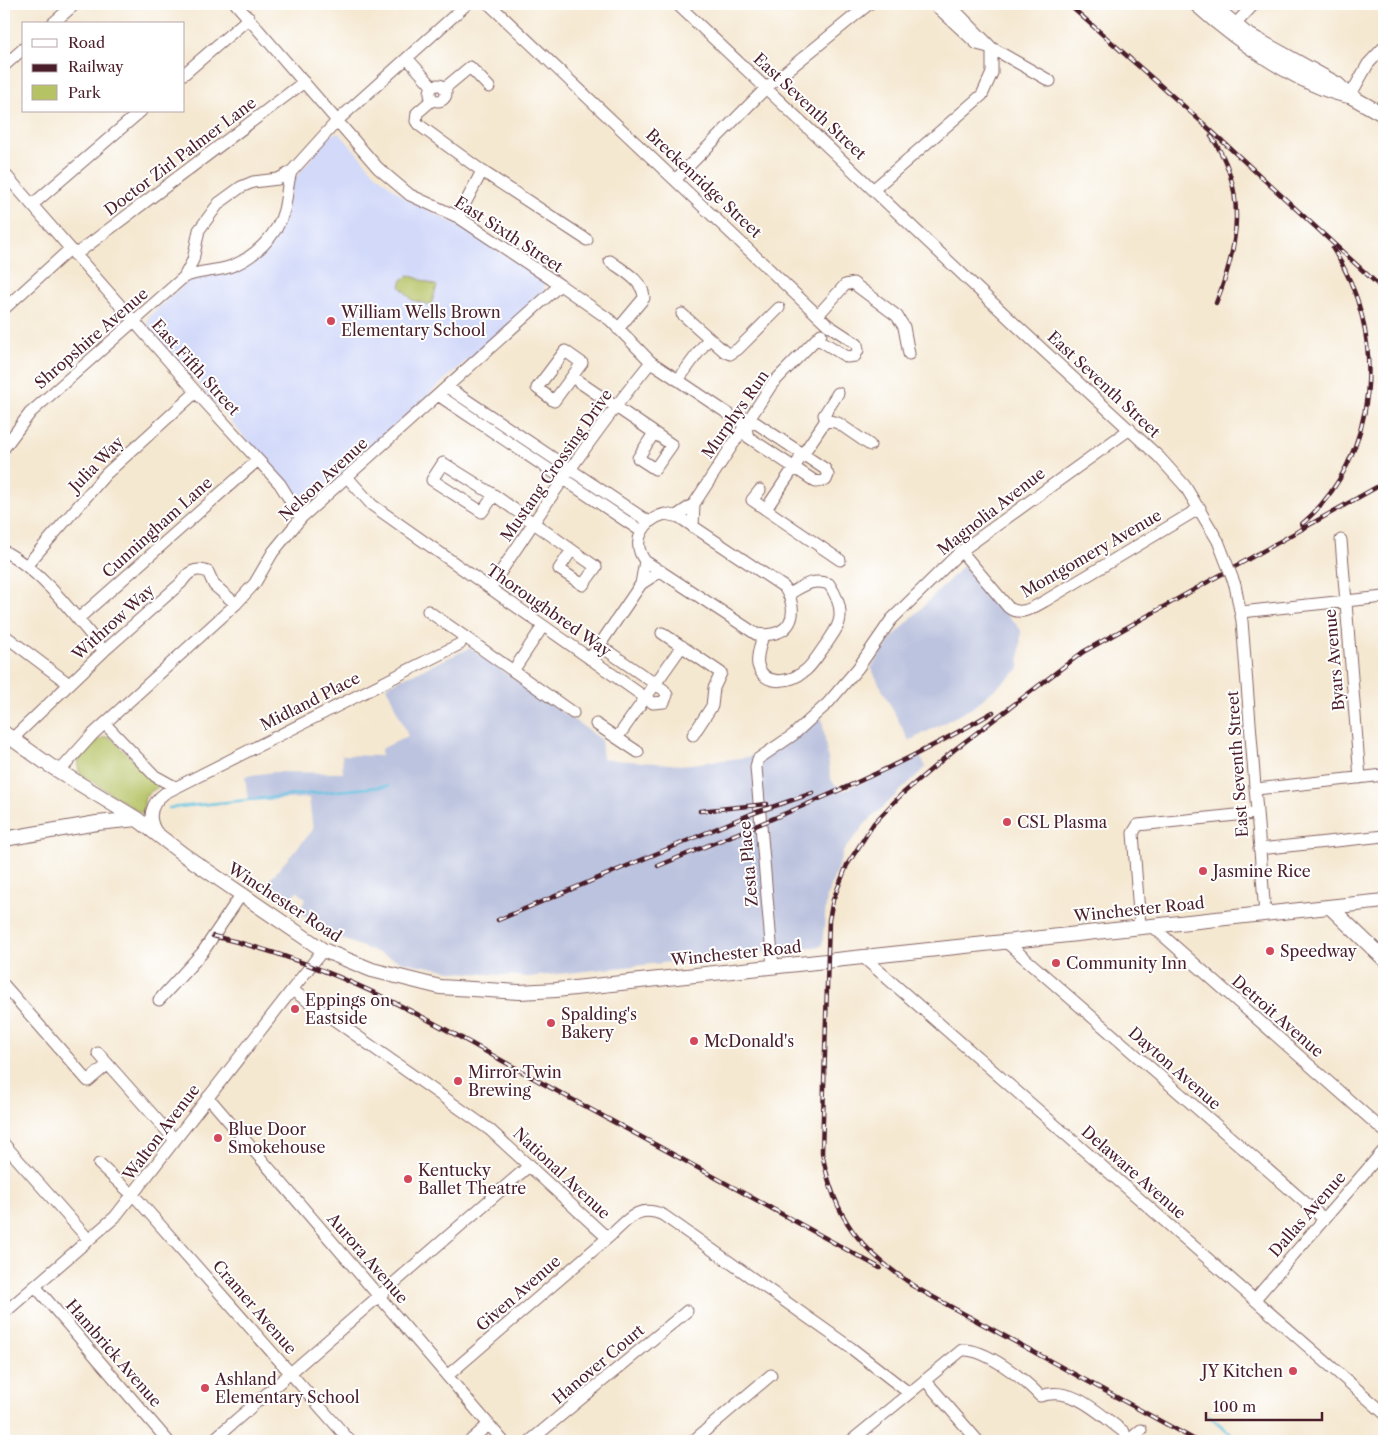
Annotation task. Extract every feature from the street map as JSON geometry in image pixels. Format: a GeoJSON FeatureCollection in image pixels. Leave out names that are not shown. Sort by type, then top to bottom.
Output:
{"type":"FeatureCollection","features":[{"type":"Feature","properties":{"kind":"main road"},"geometry":{"type":"LineString","coordinates":[[1196,4],[1232,28],[1337,84],[1350,96],[1384,115]]}},
{"type":"Feature","properties":{"kind":"main road"},"geometry":{"type":"LineString","coordinates":[[1211,4],[1232,28]]}},
{"type":"Feature","properties":{"kind":"main road","name":"Winchester Road"},"geometry":{"type":"LineString","coordinates":[[8,736],[59,772],[136,819],[241,895],[323,950],[372,970],[440,987],[491,992],[556,990],[1384,901]]}},
{"type":"Feature","properties":{"kind":"main road"},"geometry":{"type":"LineString","coordinates":[[4,839],[97,823],[136,819]]}},
{"type":"Feature","properties":{"kind":"main road"},"geometry":{"type":"LineString","coordinates":[[1330,907],[1384,959]]}},
{"type":"Feature","properties":{"kind":"street"},"geometry":{"type":"LineString","coordinates":[[54,22],[75,4]]}},
{"type":"Feature","properties":{"kind":"street","name":"East Sixth Street"},"geometry":{"type":"LineString","coordinates":[[236,4],[378,168],[410,195],[458,217],[560,285],[610,320],[651,362],[745,425],[748,437],[816,482],[826,480],[828,475],[825,469],[803,454],[756,423],[745,425]]}},
{"type":"Feature","properties":{"kind":"street","name":"Shropshire Avenue"},"geometry":{"type":"LineString","coordinates":[[184,277],[193,260],[199,230],[219,203],[241,187],[253,182],[278,179],[291,172],[337,121],[467,4]]}},
{"type":"Feature","properties":{"kind":"street","name":"Breckenridge Street"},"geometry":{"type":"LineString","coordinates":[[489,4],[819,314],[828,325],[856,344],[857,353],[850,358],[846,357],[818,339]]}},
{"type":"Feature","properties":{"kind":"street","name":"East Seventh Street"},"geometry":{"type":"LineString","coordinates":[[677,4],[874,188],[1017,326],[1130,429],[1173,471],[1200,508],[1218,541],[1235,586],[1241,612],[1265,914]]}},
{"type":"Feature","properties":{"kind":"street"},"geometry":{"type":"LineString","coordinates":[[676,179],[767,88],[869,4]]}},
{"type":"Feature","properties":{"kind":"street"},"geometry":{"type":"LineString","coordinates":[[934,4],[977,44],[992,48],[1050,81]]}},
{"type":"Feature","properties":{"kind":"street"},"geometry":{"type":"LineString","coordinates":[[874,188],[982,96],[992,73],[992,48],[949,4]]}},
{"type":"Feature","properties":{"kind":"street"},"geometry":{"type":"LineString","coordinates":[[1232,28],[1254,4]]}},
{"type":"Feature","properties":{"kind":"street"},"geometry":{"type":"LineString","coordinates":[[185,73],[248,18]]}},
{"type":"Feature","properties":{"kind":"street"},"geometry":{"type":"LineString","coordinates":[[1350,96],[1368,64],[1384,47]]}},
{"type":"Feature","properties":{"kind":"street"},"geometry":{"type":"LineString","coordinates":[[4,66],[22,50]]}},
{"type":"Feature","properties":{"kind":"street"},"geometry":{"type":"LineString","coordinates":[[407,58],[433,87]]}},
{"type":"Feature","properties":{"kind":"street"},"geometry":{"type":"LineString","coordinates":[[446,87],[470,67],[489,87]]}},
{"type":"Feature","properties":{"kind":"street","name":"Doctor Zirl Palmer Lane"},"geometry":{"type":"LineString","coordinates":[[4,309],[72,252],[304,82]]}},
{"type":"Feature","properties":{"kind":"street"},"geometry":{"type":"LineString","coordinates":[[432,100],[430,94],[433,87],[438,85],[446,87]]}},
{"type":"Feature","properties":{"kind":"street"},"geometry":{"type":"LineString","coordinates":[[432,100],[436,102],[444,98],[447,92],[446,87]]}},
{"type":"Feature","properties":{"kind":"street"},"geometry":{"type":"LineString","coordinates":[[432,100],[417,113],[416,121],[482,171],[587,240]]}},
{"type":"Feature","properties":{"kind":"street"},"geometry":{"type":"LineString","coordinates":[[32,205],[140,112]]}},
{"type":"Feature","properties":{"kind":"street"},"geometry":{"type":"LineString","coordinates":[[458,217],[482,171]]}},
{"type":"Feature","properties":{"kind":"street","name":"Shropshire Avenue"},"geometry":{"type":"LineString","coordinates":[[4,448],[30,413],[184,277],[198,271],[238,263],[268,239],[283,212],[291,172]]}},
{"type":"Feature","properties":{"kind":"street","name":"East Fifth Street"},"geometry":{"type":"LineString","coordinates":[[4,173],[196,392],[280,484],[301,518]]}},
{"type":"Feature","properties":{"kind":"street"},"geometry":{"type":"LineString","coordinates":[[268,181],[277,183],[286,194]]}},
{"type":"Feature","properties":{"kind":"street"},"geometry":{"type":"LineString","coordinates":[[194,251],[196,261],[201,267],[210,270]]}},
{"type":"Feature","properties":{"kind":"street"},"geometry":{"type":"LineString","coordinates":[[610,261],[639,283],[644,291],[644,298],[618,328]]}},
{"type":"Feature","properties":{"kind":"street"},"geometry":{"type":"LineString","coordinates":[[819,314],[845,285],[853,283],[890,308],[897,316],[904,327],[910,354]]}},
{"type":"Feature","properties":{"kind":"street","name":"Nelson Avenue"},"geometry":{"type":"LineString","coordinates":[[59,772],[81,746],[236,604],[256,583],[273,552],[301,518],[560,285]]}},
{"type":"Feature","properties":{"kind":"street"},"geometry":{"type":"LineString","coordinates":[[682,314],[725,352],[734,352],[779,308]]}},
{"type":"Feature","properties":{"kind":"street","name":"Murphys Run"},"geometry":{"type":"LineString","coordinates":[[684,521],[772,384],[818,339],[828,325]]}},
{"type":"Feature","properties":{"kind":"street"},"geometry":{"type":"LineString","coordinates":[[678,380],[709,338]]}},
{"type":"Feature","properties":{"kind":"street","name":"Mustang Crossing Drive"},"geometry":{"type":"LineString","coordinates":[[490,588],[566,474],[615,406],[651,362]]}},
{"type":"Feature","properties":{"kind":"street"},"geometry":{"type":"LineString","coordinates":[[572,377],[654,433]]}},
{"type":"Feature","properties":{"kind":"street"},"geometry":{"type":"LineString","coordinates":[[447,387],[566,474]]}},
{"type":"Feature","properties":{"kind":"street","name":"Julia Way"},"geometry":{"type":"LineString","coordinates":[[27,565],[106,474],[196,392]]}},
{"type":"Feature","properties":{"kind":"street"},"geometry":{"type":"LineString","coordinates":[[826,420],[824,415],[838,393]]}},
{"type":"Feature","properties":{"kind":"street"},"geometry":{"type":"LineString","coordinates":[[438,395],[566,474],[645,526]]}},
{"type":"Feature","properties":{"kind":"street"},"geometry":{"type":"LineString","coordinates":[[826,420],[838,423],[870,445]]}},
{"type":"Feature","properties":{"kind":"street"},"geometry":{"type":"LineString","coordinates":[[766,509],[826,420]]}},
{"type":"Feature","properties":{"kind":"street","name":"Magnolia Avenue"},"geometry":{"type":"LineString","coordinates":[[758,759],[793,735],[828,703],[854,674],[891,620],[961,551],[1130,429]]}},
{"type":"Feature","properties":{"kind":"street","name":"Cunningham Lane"},"geometry":{"type":"LineString","coordinates":[[78,619],[258,460]]}},
{"type":"Feature","properties":{"kind":"street"},"geometry":{"type":"LineString","coordinates":[[493,497],[482,512],[432,480],[442,463],[493,497],[533,524],[571,551]]}},
{"type":"Feature","properties":{"kind":"street","name":"Thoroughbred Way"},"geometry":{"type":"LineString","coordinates":[[347,477],[372,505],[646,698]]}},
{"type":"Feature","properties":{"kind":"street"},"geometry":{"type":"LineString","coordinates":[[760,490],[752,500],[840,560]]}},
{"type":"Feature","properties":{"kind":"street"},"geometry":{"type":"LineString","coordinates":[[684,521],[694,504]]}},
{"type":"Feature","properties":{"kind":"street","name":"Montgomery Avenue"},"geometry":{"type":"LineString","coordinates":[[961,551],[1008,607],[1014,611],[1023,612],[1045,601],[1200,508]]}},
{"type":"Feature","properties":{"kind":"street"},"geometry":{"type":"LineString","coordinates":[[665,514],[684,521],[784,587],[789,594],[794,609],[785,629],[777,634],[763,635],[746,627],[653,566],[640,549],[645,526],[665,514]]}},
{"type":"Feature","properties":{"kind":"street","name":"Byars Avenue"},"geometry":{"type":"LineString","coordinates":[[1341,540],[1360,778]]}},
{"type":"Feature","properties":{"kind":"street"},"geometry":{"type":"LineString","coordinates":[[4,551],[27,565],[78,619],[104,651]]}},
{"type":"Feature","properties":{"kind":"street"},"geometry":{"type":"LineString","coordinates":[[590,659],[653,566]]}},
{"type":"Feature","properties":{"kind":"street"},"geometry":{"type":"LineString","coordinates":[[641,584],[653,566]]}},
{"type":"Feature","properties":{"kind":"street","name":"Withrow Way"},"geometry":{"type":"LineString","coordinates":[[8,736],[69,684],[181,583],[190,572],[197,569],[208,572],[214,585],[236,604]]}},
{"type":"Feature","properties":{"kind":"street"},"geometry":{"type":"LineString","coordinates":[[763,635],[758,654],[758,664],[762,672],[777,681],[787,681],[798,676],[811,665],[838,626],[840,616],[839,604],[828,584],[820,581],[811,581],[789,594]]}},
{"type":"Feature","properties":{"kind":"street"},"geometry":{"type":"LineString","coordinates":[[1241,612],[1384,597]]}},
{"type":"Feature","properties":{"kind":"street"},"geometry":{"type":"LineString","coordinates":[[428,611],[573,713]]}},
{"type":"Feature","properties":{"kind":"street"},"geometry":{"type":"LineString","coordinates":[[513,671],[543,626]]}},
{"type":"Feature","properties":{"kind":"street"},"geometry":{"type":"LineString","coordinates":[[662,633],[721,673],[714,688],[712,706],[693,735]]}},
{"type":"Feature","properties":{"kind":"street"},"geometry":{"type":"LineString","coordinates":[[4,634],[69,684]]}},
{"type":"Feature","properties":{"kind":"street","name":"Midland Place"},"geometry":{"type":"LineString","coordinates":[[159,836],[150,820],[153,807],[159,797],[175,787],[460,644]]}},
{"type":"Feature","properties":{"kind":"street","name":"Thoroughbred Way"},"geometry":{"type":"LineString","coordinates":[[599,645],[655,684]]}},
{"type":"Feature","properties":{"kind":"street"},"geometry":{"type":"LineString","coordinates":[[618,738],[682,646]]}},
{"type":"Feature","properties":{"kind":"street"},"geometry":{"type":"LineString","coordinates":[[646,698],[657,704],[664,702],[666,692],[655,684]]}},
{"type":"Feature","properties":{"kind":"street"},"geometry":{"type":"LineString","coordinates":[[105,724],[155,776],[175,787]]}},
{"type":"Feature","properties":{"kind":"street"},"geometry":{"type":"LineString","coordinates":[[596,724],[638,752]]}},
{"type":"Feature","properties":{"kind":"street","name":"Zesta Place"},"geometry":{"type":"LineString","coordinates":[[758,759],[756,762],[773,967]]}},
{"type":"Feature","properties":{"kind":"street"},"geometry":{"type":"LineString","coordinates":[[1256,789],[1384,775]]}},
{"type":"Feature","properties":{"kind":"street"},"geometry":{"type":"LineString","coordinates":[[1146,926],[1133,833],[1140,824],[1256,813]]}},
{"type":"Feature","properties":{"kind":"street"},"geometry":{"type":"LineString","coordinates":[[1259,849],[1384,836]]}},
{"type":"Feature","properties":{"kind":"street"},"geometry":{"type":"LineString","coordinates":[[159,1000],[202,953],[241,895]]}},
{"type":"Feature","properties":{"kind":"street","name":"Detroit Avenue"},"geometry":{"type":"LineString","coordinates":[[1146,926],[1384,1131]]}},
{"type":"Feature","properties":{"kind":"street","name":"Dayton Avenue"},"geometry":{"type":"LineString","coordinates":[[1006,941],[1324,1219]]}},
{"type":"Feature","properties":{"kind":"street","name":"Walton Avenue"},"geometry":{"type":"LineString","coordinates":[[4,1313],[115,1217],[134,1196],[208,1097],[323,950]]}},
{"type":"Feature","properties":{"kind":"street","name":"Delaware Avenue"},"geometry":{"type":"LineString","coordinates":[[862,957],[1384,1413]]}},
{"type":"Feature","properties":{"kind":"street"},"geometry":{"type":"LineString","coordinates":[[4,985],[88,1082],[108,1064]]}},
{"type":"Feature","properties":{"kind":"street","name":"National Avenue"},"geometry":{"type":"LineString","coordinates":[[292,990],[465,1111],[530,1165],[599,1231],[610,1235],[639,1212],[654,1211],[663,1215],[851,1348],[909,1393]]}},
{"type":"Feature","properties":{"kind":"street"},"geometry":{"type":"LineString","coordinates":[[98,1053],[175,1140]]}},
{"type":"Feature","properties":{"kind":"street","name":"Aurora Avenue"},"geometry":{"type":"LineString","coordinates":[[208,1097],[503,1441]]}},
{"type":"Feature","properties":{"kind":"street"},"geometry":{"type":"LineString","coordinates":[[4,1144],[89,1240]]}},
{"type":"Feature","properties":{"kind":"street","name":"Dallas Avenue"},"geometry":{"type":"LineString","coordinates":[[1255,1299],[1384,1150]]}},
{"type":"Feature","properties":{"kind":"street","name":"Cramer Avenue"},"geometry":{"type":"LineString","coordinates":[[99,1164],[134,1196],[350,1441]]}},
{"type":"Feature","properties":{"kind":"street"},"geometry":{"type":"LineString","coordinates":[[212,1441],[530,1165]]}},
{"type":"Feature","properties":{"kind":"street","name":"Given Avenue"},"geometry":{"type":"LineString","coordinates":[[447,1376],[610,1235]]}},
{"type":"Feature","properties":{"kind":"street","name":"Hambrick Avenue"},"geometry":{"type":"LineString","coordinates":[[35,1286],[168,1441]]}},
{"type":"Feature","properties":{"kind":"street","name":"Hanover Court"},"geometry":{"type":"LineString","coordinates":[[530,1441],[687,1311]]}},
{"type":"Feature","properties":{"kind":"street"},"geometry":{"type":"LineString","coordinates":[[851,1441],[962,1350],[971,1349],[1010,1371],[1026,1382],[1040,1396],[1058,1392],[1082,1400],[1126,1437],[1141,1430]]}},
{"type":"Feature","properties":{"kind":"street"},"geometry":{"type":"LineString","coordinates":[[693,1441],[771,1375]]}},
{"type":"Feature","properties":{"kind":"street"},"geometry":{"type":"LineString","coordinates":[[925,1380],[978,1441]]}},
{"type":"Feature","properties":{"kind":"street"},"geometry":{"type":"LineString","coordinates":[[470,1441],[489,1424]]}},
{"type":"Feature","properties":{"kind":"shaded area","name":"William Wells Brown Elementary School"},"geometry":{"type":"Polygon","coordinates":[[[339,133],[376,174],[406,199],[460,226],[545,282],[543,295],[441,383],[310,504],[298,504],[279,477],[147,325],[149,316],[194,276],[265,248],[292,182],[331,134],[339,133]]]}},
{"type":"Feature","properties":{"kind":"shaded area"},"geometry":{"type":"Polygon","coordinates":[[[964,565],[1021,630],[1019,669],[972,708],[909,741],[871,668],[891,639],[964,565]]]}},
{"type":"Feature","properties":{"kind":"shaded area"},"geometry":{"type":"Polygon","coordinates":[[[470,648],[601,739],[603,759],[682,765],[749,757],[822,717],[831,781],[843,791],[920,756],[926,767],[866,823],[844,850],[827,896],[822,946],[529,977],[457,972],[403,962],[331,935],[298,911],[306,899],[297,891],[286,902],[264,886],[313,830],[309,798],[248,801],[245,776],[274,772],[343,773],[342,755],[381,756],[381,749],[408,736],[386,686],[470,648]]]}},
{"type":"Feature","properties":{"kind":"green space"},"geometry":{"type":"Polygon","coordinates":[[[409,275],[437,286],[431,305],[412,300],[400,286],[402,280],[409,275]]]}},
{"type":"Feature","properties":{"kind":"green space"},"geometry":{"type":"Polygon","coordinates":[[[104,737],[110,737],[159,786],[145,796],[143,812],[141,813],[80,774],[79,761],[84,751],[104,737]]]}},
{"type":"Feature","properties":{"kind":"waterway"},"geometry":{"type":"LineString","coordinates":[[169,808],[388,786]]}},
{"type":"Feature","properties":{"kind":"waterway"},"geometry":{"type":"LineString","coordinates":[[1208,1415],[1240,1441]]}},
{"type":"Feature","properties":{"kind":"railway"},"geometry":{"type":"LineString","coordinates":[[1068,4],[1194,115],[1384,290]]}},
{"type":"Feature","properties":{"kind":"railway"},"geometry":{"type":"LineString","coordinates":[[1211,136],[1223,156],[1231,177],[1236,218],[1230,260],[1216,303]]}},
{"type":"Feature","properties":{"kind":"railway"},"geometry":{"type":"LineString","coordinates":[[1302,524],[1328,496],[1347,464],[1361,429],[1367,392],[1368,355],[1362,318],[1351,282],[1333,249]]}},
{"type":"Feature","properties":{"kind":"railway"},"geometry":{"type":"LineString","coordinates":[[916,1287],[879,1260],[853,1231],[842,1214],[834,1196],[822,1152],[829,920],[833,900],[847,865],[874,823],[901,795],[954,750],[1083,652],[1384,483]]}},
{"type":"Feature","properties":{"kind":"railway"},"geometry":{"type":"LineString","coordinates":[[658,866],[871,776],[953,735],[993,712]]}},
{"type":"Feature","properties":{"kind":"railway"},"geometry":{"type":"LineString","coordinates":[[498,920],[751,814],[813,793]]}},
{"type":"Feature","properties":{"kind":"railway"},"geometry":{"type":"LineString","coordinates":[[700,811],[767,804]]}},
{"type":"Feature","properties":{"kind":"railway"},"geometry":{"type":"LineString","coordinates":[[213,936],[301,962],[383,997],[462,1038],[880,1268]]}},
{"type":"Feature","properties":{"kind":"railway"},"geometry":{"type":"LineString","coordinates":[[911,1285],[1197,1441]]}},
{"type":"Feature","properties":{"kind":"place","name":"William Wells Brown Elementary School"},"geometry":{"type":"Point","coordinates":[331,321]}},
{"type":"Feature","properties":{"kind":"place","name":"CSL Plasma"},"geometry":{"type":"Point","coordinates":[1007,822]}},
{"type":"Feature","properties":{"kind":"place","name":"Jasmine Rice"},"geometry":{"type":"Point","coordinates":[1203,871]}},
{"type":"Feature","properties":{"kind":"place","name":"Speedway"},"geometry":{"type":"Point","coordinates":[1270,951]}},
{"type":"Feature","properties":{"kind":"place","name":"Community Inn"},"geometry":{"type":"Point","coordinates":[1056,963]}},
{"type":"Feature","properties":{"kind":"place","name":"Eppings on Eastside"},"geometry":{"type":"Point","coordinates":[295,1009]}},
{"type":"Feature","properties":{"kind":"place","name":"Spalding's Bakery"},"geometry":{"type":"Point","coordinates":[551,1023]}},
{"type":"Feature","properties":{"kind":"place","name":"McDonald's"},"geometry":{"type":"Point","coordinates":[694,1041]}},
{"type":"Feature","properties":{"kind":"place","name":"Mirror Twin Brewing"},"geometry":{"type":"Point","coordinates":[458,1081]}},
{"type":"Feature","properties":{"kind":"place","name":"Blue Door Smokehouse"},"geometry":{"type":"Point","coordinates":[218,1138]}},
{"type":"Feature","properties":{"kind":"place","name":"Kentucky Ballet Theatre"},"geometry":{"type":"Point","coordinates":[408,1179]}},
{"type":"Feature","properties":{"kind":"place","name":"JY Kitchen"},"geometry":{"type":"Point","coordinates":[1293,1371]}},
{"type":"Feature","properties":{"kind":"place","name":"Ashland Elementary School"},"geometry":{"type":"Point","coordinates":[205,1388]}}]}
